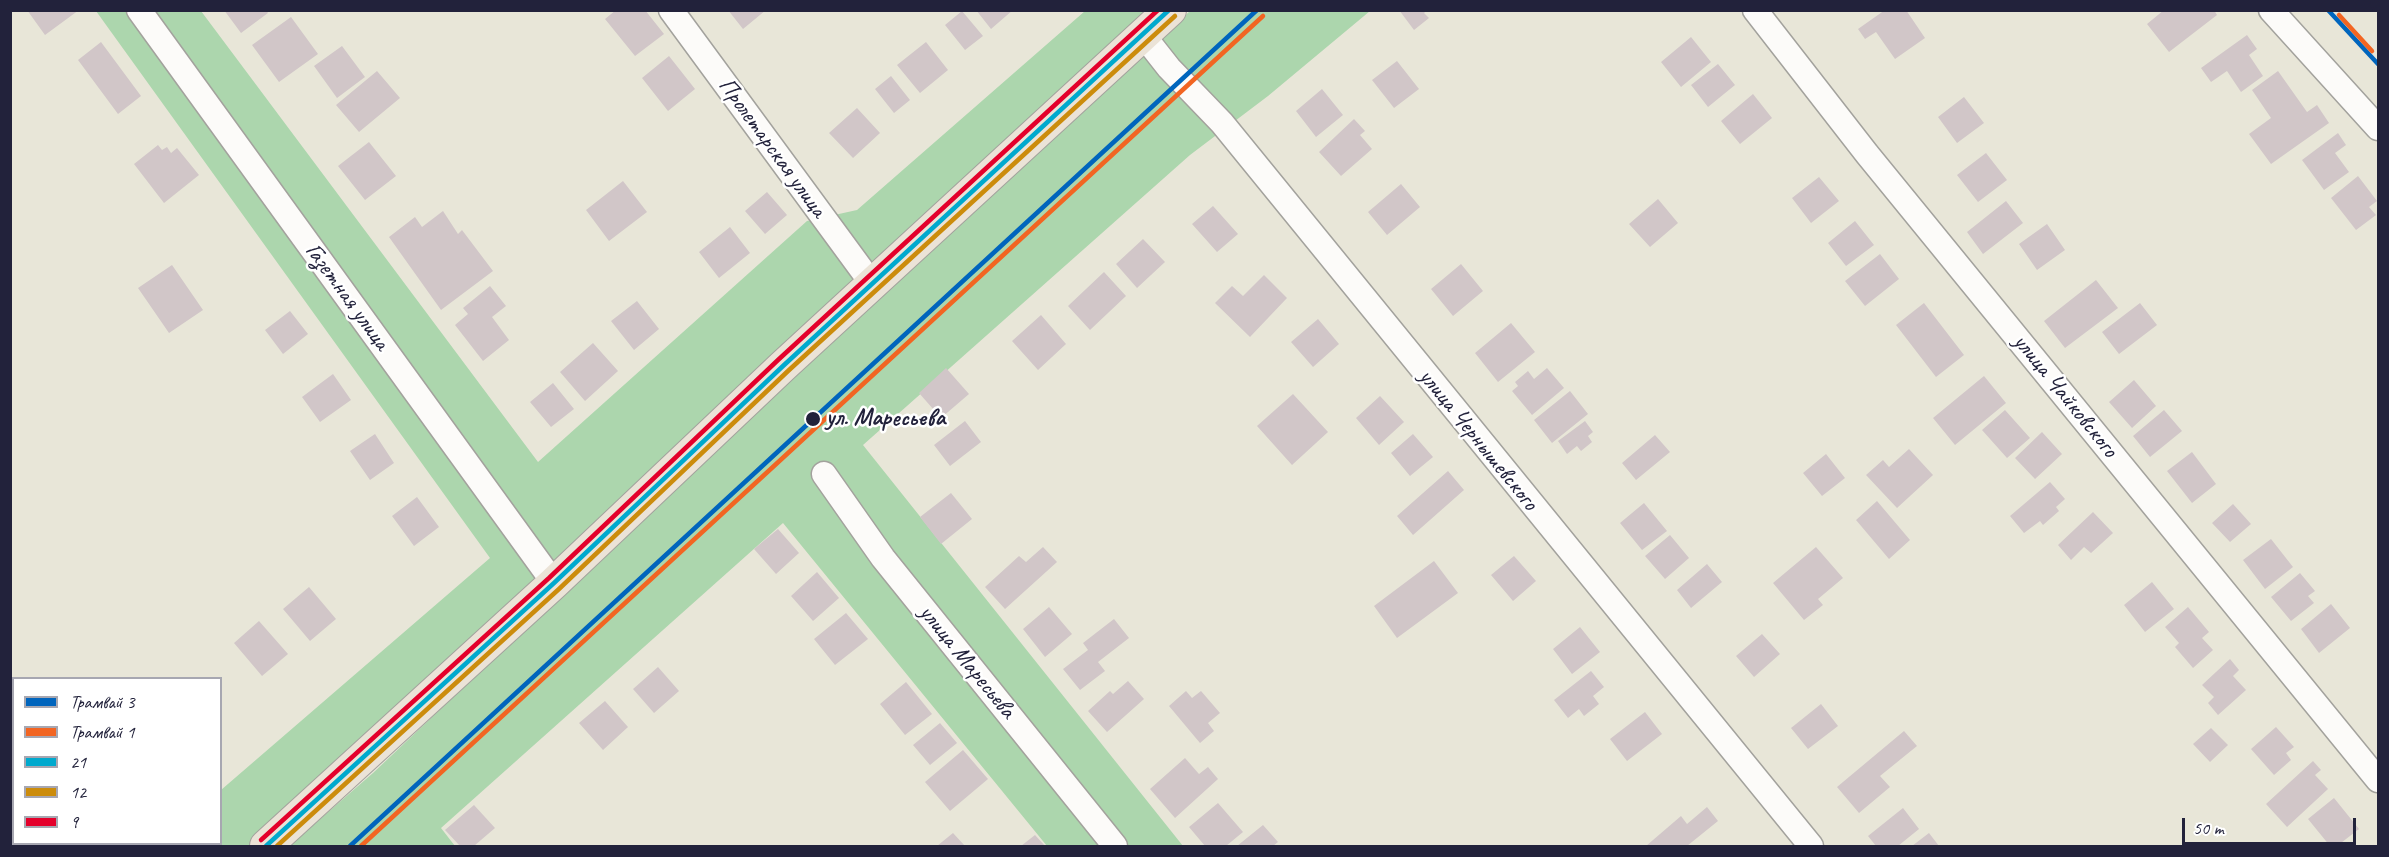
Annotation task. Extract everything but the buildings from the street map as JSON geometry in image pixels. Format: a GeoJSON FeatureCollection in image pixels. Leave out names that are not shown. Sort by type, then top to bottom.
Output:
{"type":"FeatureCollection","features":[{"type":"Feature","properties":{"kind":"main road"},"geometry":{"type":"LineString","coordinates":[[266,846],[554,583],[1170,10]]}},
{"type":"Feature","properties":{"kind":"street","name":"Газетная улица"},"geometry":{"type":"LineString","coordinates":[[139,10],[554,583]]}},
{"type":"Feature","properties":{"kind":"street","name":"Пролетарская улица"},"geometry":{"type":"LineString","coordinates":[[671,10],[873,285]]}},
{"type":"Feature","properties":{"kind":"street","name":"улица Чайковского"},"geometry":{"type":"LineString","coordinates":[[1755,10],[1875,163],[2379,780]]}},
{"type":"Feature","properties":{"kind":"street"},"geometry":{"type":"LineString","coordinates":[[2271,10],[2379,128]]}},
{"type":"Feature","properties":{"kind":"street","name":"улица Чернышевского"},"geometry":{"type":"LineString","coordinates":[[1143,36],[1169,68],[1222,123],[1810,846]]}},
{"type":"Feature","properties":{"kind":"street","name":"улица Маресьева"},"geometry":{"type":"LineString","coordinates":[[824,474],[883,558],[1115,846]]}},
{"type":"Feature","properties":{"kind":"shaded area"},"geometry":{"type":"Polygon","coordinates":[[[11,702],[12,845],[120,846],[11,846],[11,702]]]}},
{"type":"Feature","properties":{"kind":"green space"},"geometry":{"type":"Polygon","coordinates":[[[96,11],[128,11],[537,578],[249,846],[167,846],[222,845],[222,789],[490,558],[96,11]]]}},
{"type":"Feature","properties":{"kind":"green space"},"geometry":{"type":"Polygon","coordinates":[[[150,11],[201,11],[538,462],[807,221],[857,210],[1085,11],[1151,11],[553,564],[150,11]]]}},
{"type":"Feature","properties":{"kind":"green space"},"geometry":{"type":"Polygon","coordinates":[[[1190,11],[1370,11],[1268,96],[1190,155],[863,445],[1183,846],[1047,846],[783,523],[441,828],[455,846],[289,846],[373,773],[750,416],[1190,11]]]}},
{"type":"Feature","properties":{"kind":"tram line","name":"3"},"geometry":{"type":"LineString","coordinates":[[350,846],[1257,10]]}},
{"type":"Feature","properties":{"kind":"tram line","name":"3"},"geometry":{"type":"LineString","coordinates":[[2328,10],[2378,64]]}},
{"type":"Feature","properties":{"kind":"tram line","name":"1"},"geometry":{"type":"LineString","coordinates":[[2339,15],[2372,51]]}},
{"type":"Feature","properties":{"kind":"tram line","name":"1"},"geometry":{"type":"LineString","coordinates":[[361,846],[1263,16]]}},
{"type":"Feature","properties":{"kind":"transit line","name":"9"},"geometry":{"type":"LineString","coordinates":[[261,840],[549,578],[778,360],[1158,10]]}},
{"type":"Feature","properties":{"kind":"transit line","name":"21"},"geometry":{"type":"LineString","coordinates":[[266,846],[554,583],[783,366],[1169,10]]}},
{"type":"Feature","properties":{"kind":"transit line","name":"12"},"geometry":{"type":"LineString","coordinates":[[277,846],[559,589],[788,371],[1175,16]]}},
{"type":"Feature","properties":{"kind":"place","name":"ул. Маресьева"},"geometry":{"type":"Point","coordinates":[813,419]}}]}
